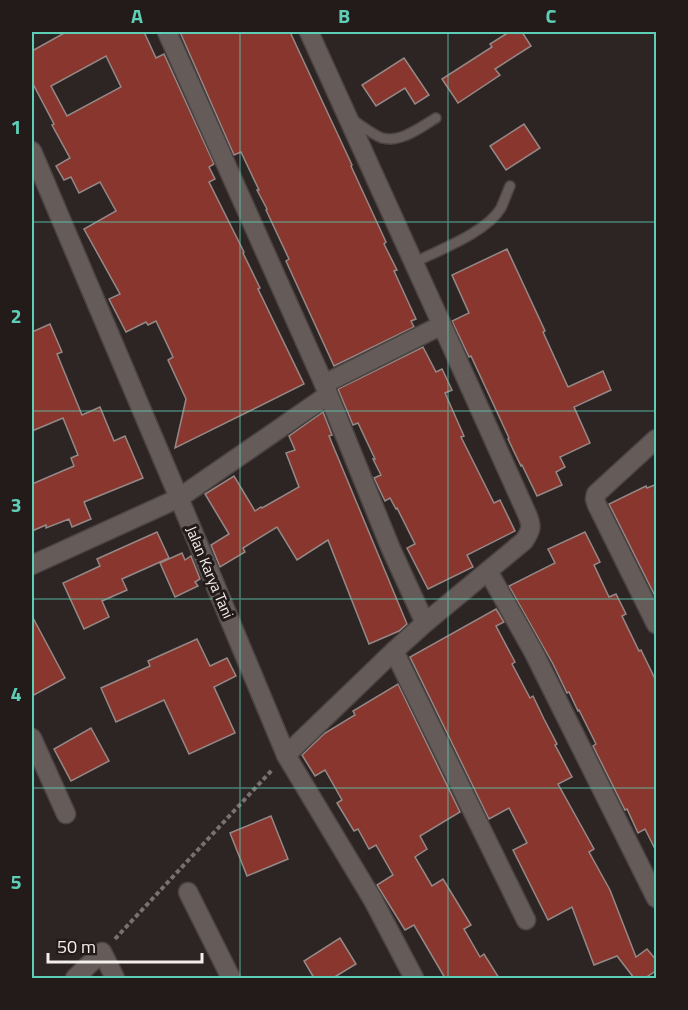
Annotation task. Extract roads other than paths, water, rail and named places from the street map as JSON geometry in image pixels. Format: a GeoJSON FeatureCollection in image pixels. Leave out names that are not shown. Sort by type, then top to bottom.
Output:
{"type":"FeatureCollection","features":[{"type":"Feature","properties":{"kind":"street"},"geometry":{"type":"LineString","coordinates":[[167,32],[326,390],[391,549],[425,623]]}},
{"type":"Feature","properties":{"kind":"street"},"geometry":{"type":"LineString","coordinates":[[286,756],[394,651],[524,540],[531,529],[309,32]]}},
{"type":"Feature","properties":{"kind":"street","name":"Jalan Karya Tani"},"geometry":{"type":"LineString","coordinates":[[32,152],[286,756],[373,900],[414,978]]}},
{"type":"Feature","properties":{"kind":"street"},"geometry":{"type":"LineString","coordinates":[[32,565],[179,498],[326,390],[441,325]]}},
{"type":"Feature","properties":{"kind":"street"},"geometry":{"type":"LineString","coordinates":[[657,439],[597,494],[595,499],[657,624]]}},
{"type":"Feature","properties":{"kind":"street"},"geometry":{"type":"LineString","coordinates":[[488,571],[533,651],[657,898]]}},
{"type":"Feature","properties":{"kind":"street"},"geometry":{"type":"LineString","coordinates":[[394,651],[526,920]]}},
{"type":"Feature","properties":{"kind":"street"},"geometry":{"type":"LineString","coordinates":[[32,738],[66,814]]}},
{"type":"Feature","properties":{"kind":"street"},"geometry":{"type":"LineString","coordinates":[[188,892],[231,978]]}},
{"type":"Feature","properties":{"kind":"street"},"geometry":{"type":"LineString","coordinates":[[75,978],[102,952],[115,978]]}},
{"type":"Feature","properties":{"kind":"lane"},"geometry":{"type":"LineString","coordinates":[[347,117],[382,138],[398,138],[410,134],[436,118]]}},
{"type":"Feature","properties":{"kind":"lane"},"geometry":{"type":"LineString","coordinates":[[413,263],[464,238],[486,224],[500,209],[510,186]]}}]}
